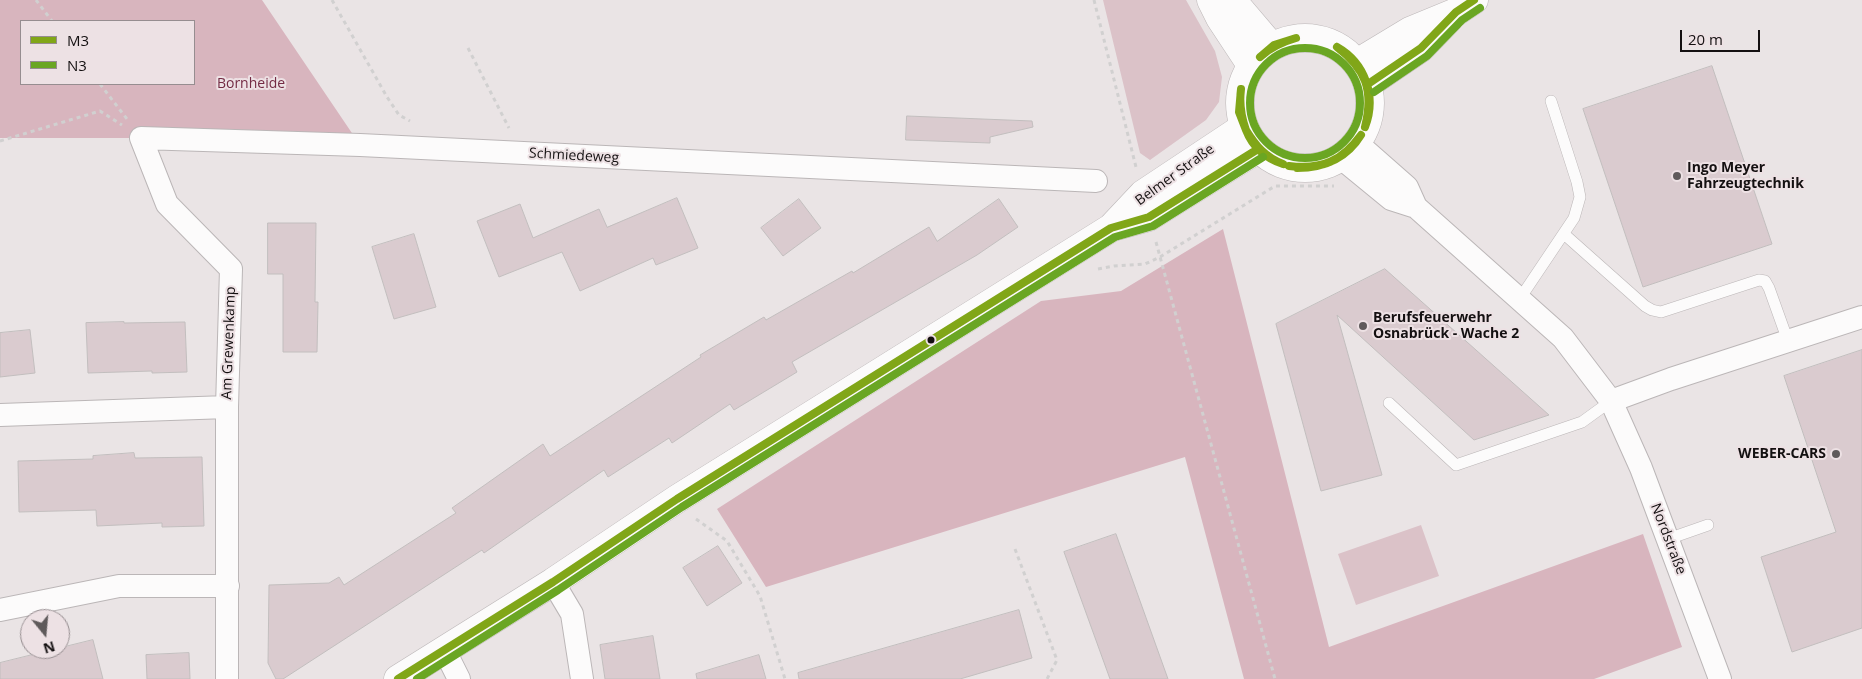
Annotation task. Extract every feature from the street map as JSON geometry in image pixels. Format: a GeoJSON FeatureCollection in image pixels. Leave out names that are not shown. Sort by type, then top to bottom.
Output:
{"type":"FeatureCollection","features":[{"type":"Feature","properties":{"kind":"street"},"geometry":{"type":"LineString","coordinates":[[1211,0],[1250,66]]}},
{"type":"Feature","properties":{"kind":"street"},"geometry":{"type":"LineString","coordinates":[[1232,0],[1272,47]]}},
{"type":"Feature","properties":{"kind":"street"},"geometry":{"type":"LineString","coordinates":[[1362,73],[1421,48],[1465,6]]}},
{"type":"Feature","properties":{"kind":"street"},"geometry":{"type":"LineString","coordinates":[[1306,37],[1326,40],[1346,51],[1362,73],[1370,106],[1368,122],[1349,150],[1321,167],[1298,168],[1268,158],[1251,138],[1239,109],[1241,86],[1250,66],[1266,50],[1272,47],[1284,40],[1306,37]]}},
{"type":"Feature","properties":{"kind":"street","name":"Schmiedeweg"},"geometry":{"type":"LineString","coordinates":[[141,138],[360,145],[1096,181]]}},
{"type":"Feature","properties":{"kind":"street","name":"Am Grewenkamp"},"geometry":{"type":"LineString","coordinates":[[141,138],[167,204],[231,269],[227,407],[227,679]]}},
{"type":"Feature","properties":{"kind":"street","name":"Belmer Straße"},"geometry":{"type":"LineString","coordinates":[[1111,228],[1150,217],[1251,138]]}},
{"type":"Feature","properties":{"kind":"street","name":"Belmer Straße"},"geometry":{"type":"LineString","coordinates":[[398,679],[553,582],[677,499],[1111,228],[1143,194],[1251,138]]}},
{"type":"Feature","properties":{"kind":"street","name":"Nordstraße"},"geometry":{"type":"LineString","coordinates":[[1349,150],[1392,199],[1416,207],[1563,338],[1611,401],[1641,468],[1720,679]]}},
{"type":"Feature","properties":{"kind":"street"},"geometry":{"type":"LineString","coordinates":[[1611,401],[1671,379],[1862,317]]}},
{"type":"Feature","properties":{"kind":"street","name":"Am Grewenkamp"},"geometry":{"type":"LineString","coordinates":[[0,415],[227,407]]}},
{"type":"Feature","properties":{"kind":"street"},"geometry":{"type":"LineString","coordinates":[[553,582],[572,614],[582,679]]}},
{"type":"Feature","properties":{"kind":"street"},"geometry":{"type":"LineString","coordinates":[[0,610],[119,586],[228,586]]}},
{"type":"Feature","properties":{"kind":"street"},"geometry":{"type":"LineString","coordinates":[[444,649],[459,679]]}},
{"type":"Feature","properties":{"kind":"lane"},"geometry":{"type":"LineString","coordinates":[[1519,300],[1574,218],[1580,197],[1551,101]]}},
{"type":"Feature","properties":{"kind":"lane"},"geometry":{"type":"LineString","coordinates":[[1564,234],[1645,306],[1652,310],[1661,312],[1759,280],[1765,281],[1788,341]]}},
{"type":"Feature","properties":{"kind":"lane"},"geometry":{"type":"LineString","coordinates":[[1389,403],[1456,465],[1582,422],[1611,401]]}},
{"type":"Feature","properties":{"kind":"lane"},"geometry":{"type":"LineString","coordinates":[[1668,539],[1708,525]]}},
{"type":"Feature","properties":{"kind":"path"},"geometry":{"type":"LineString","coordinates":[[36,0],[51,20]]}},
{"type":"Feature","properties":{"kind":"path"},"geometry":{"type":"LineString","coordinates":[[332,0],[399,115],[417,125]]}},
{"type":"Feature","properties":{"kind":"path"},"geometry":{"type":"LineString","coordinates":[[1094,0],[1137,169]]}},
{"type":"Feature","properties":{"kind":"path"},"geometry":{"type":"LineString","coordinates":[[468,48],[510,129],[501,128]]}},
{"type":"Feature","properties":{"kind":"path"},"geometry":{"type":"LineString","coordinates":[[101,85],[141,138]]}},
{"type":"Feature","properties":{"kind":"path"},"geometry":{"type":"LineString","coordinates":[[0,142],[100,111],[141,138]]}},
{"type":"Feature","properties":{"kind":"path"},"geometry":{"type":"LineString","coordinates":[[1090,271],[1114,266],[1145,264],[1160,257],[1275,186],[1333,185],[1340,188]]}},
{"type":"Feature","properties":{"kind":"path"},"geometry":{"type":"LineString","coordinates":[[1150,217],[1275,679]]}},
{"type":"Feature","properties":{"kind":"path"},"geometry":{"type":"LineString","coordinates":[[677,499],[697,520],[727,541],[760,596],[785,679]]}},
{"type":"Feature","properties":{"kind":"path"},"geometry":{"type":"LineString","coordinates":[[1015,549],[1057,660],[1047,679]]}},
{"type":"Feature","properties":{"kind":"shaded area"},"geometry":{"type":"Polygon","coordinates":[[[1103,0],[1186,0],[1215,51],[1222,77],[1219,102],[1206,120],[1150,160],[1140,153],[1103,0]]]}},
{"type":"Feature","properties":{"kind":"shaded area"},"geometry":{"type":"Polygon","coordinates":[[[1421,525],[1439,576],[1356,605],[1338,554],[1421,525]]]}},
{"type":"Feature","properties":{"kind":"green space","name":"Bornheide"},"geometry":{"type":"Polygon","coordinates":[[[0,0],[262,0],[360,145],[141,138],[0,138],[0,0]]]}},
{"type":"Feature","properties":{"kind":"green space"},"geometry":{"type":"Polygon","coordinates":[[[1223,229],[1329,647],[1643,534],[1682,647],[1594,679],[1244,679],[1185,457],[766,587],[717,509],[1041,301],[1121,291],[1223,229]]]}},
{"type":"Feature","properties":{"kind":"building","name":"Ingo Meyer Fahrzeugtechnik"},"geometry":{"type":"Polygon","coordinates":[[[1712,66],[1772,244],[1643,287],[1583,109],[1712,66]]]}},
{"type":"Feature","properties":{"kind":"building"},"geometry":{"type":"Polygon","coordinates":[[[907,116],[1032,121],[1033,127],[990,137],[990,143],[906,140],[907,116]]]}},
{"type":"Feature","properties":{"kind":"building"},"geometry":{"type":"Polygon","coordinates":[[[677,198],[698,248],[656,265],[653,258],[580,291],[562,252],[499,277],[477,221],[520,204],[533,238],[599,209],[607,227],[677,198]]]}},
{"type":"Feature","properties":{"kind":"building"},"geometry":{"type":"Polygon","coordinates":[[[799,199],[821,228],[783,256],[761,228],[799,199]]]}},
{"type":"Feature","properties":{"kind":"building"},"geometry":{"type":"Polygon","coordinates":[[[999,199],[1018,227],[977,255],[792,362],[797,372],[734,410],[730,404],[672,443],[669,438],[608,477],[604,470],[484,553],[482,550],[283,679],[276,679],[268,663],[269,585],[329,583],[339,577],[344,585],[456,513],[452,508],[543,444],[550,456],[701,357],[700,355],[764,317],[766,320],[852,271],[853,273],[929,227],[937,241],[999,199]]]}},
{"type":"Feature","properties":{"kind":"building"},"geometry":{"type":"Polygon","coordinates":[[[268,223],[316,223],[315,302],[318,302],[317,352],[283,352],[283,274],[268,274],[268,223]]]}},
{"type":"Feature","properties":{"kind":"building"},"geometry":{"type":"Polygon","coordinates":[[[414,234],[436,307],[394,319],[372,247],[414,234]]]}},
{"type":"Feature","properties":{"kind":"building"},"geometry":{"type":"Polygon","coordinates":[[[1385,269],[1549,415],[1474,440],[1337,315],[1382,475],[1321,491],[1276,324],[1385,269]]]}},
{"type":"Feature","properties":{"kind":"building"},"geometry":{"type":"Polygon","coordinates":[[[185,322],[187,372],[88,373],[86,323],[185,322]]]}},
{"type":"Feature","properties":{"kind":"building"},"geometry":{"type":"Polygon","coordinates":[[[30,330],[35,373],[0,377],[0,333],[30,330]]]}},
{"type":"Feature","properties":{"kind":"building","name":"WEBER-CARS"},"geometry":{"type":"Polygon","coordinates":[[[1862,350],[1862,628],[1792,652],[1761,557],[1836,532],[1784,376],[1862,350]]]}},
{"type":"Feature","properties":{"kind":"building"},"geometry":{"type":"Polygon","coordinates":[[[134,453],[135,458],[202,457],[204,526],[162,527],[162,523],[97,526],[96,510],[19,512],[18,461],[93,459],[93,456],[134,453]]]}},
{"type":"Feature","properties":{"kind":"building"},"geometry":{"type":"Polygon","coordinates":[[[1116,534],[1168,679],[1110,679],[1064,552],[1116,534]]]}},
{"type":"Feature","properties":{"kind":"building"},"geometry":{"type":"Polygon","coordinates":[[[718,546],[742,583],[707,606],[683,568],[718,546]]]}},
{"type":"Feature","properties":{"kind":"building"},"geometry":{"type":"Polygon","coordinates":[[[1019,610],[1032,658],[960,679],[799,679],[798,673],[1019,610]]]}},
{"type":"Feature","properties":{"kind":"building"},"geometry":{"type":"Polygon","coordinates":[[[653,636],[660,679],[605,679],[600,645],[653,636]]]}},
{"type":"Feature","properties":{"kind":"building"},"geometry":{"type":"Polygon","coordinates":[[[93,640],[103,679],[0,679],[0,663],[20,658],[70,659],[70,646],[93,640]]]}},
{"type":"Feature","properties":{"kind":"building"},"geometry":{"type":"Polygon","coordinates":[[[189,653],[190,679],[147,679],[146,655],[189,653]]]}},
{"type":"Feature","properties":{"kind":"building"},"geometry":{"type":"Polygon","coordinates":[[[759,655],[766,679],[697,679],[696,674],[759,655]]]}},
{"type":"Feature","properties":{"kind":"transit line","name":"M3"},"geometry":{"type":"LineString","coordinates":[[1368,84],[1421,48],[1456,12],[1474,0]]}},
{"type":"Feature","properties":{"kind":"transit line","name":"N3"},"geometry":{"type":"LineString","coordinates":[[1374,92],[1427,56],[1462,20],[1480,8]]}},
{"type":"Feature","properties":{"kind":"transit line","name":"M3"},"geometry":{"type":"LineString","coordinates":[[1260,57],[1274,45],[1296,38]]}},
{"type":"Feature","properties":{"kind":"transit line","name":"M3"},"geometry":{"type":"LineString","coordinates":[[1260,57],[1277,45],[1296,38]]}},
{"type":"Feature","properties":{"kind":"transit line","name":"M3"},"geometry":{"type":"LineString","coordinates":[[1337,47],[1355,62],[1366,81],[1370,104],[1365,127]]}},
{"type":"Feature","properties":{"kind":"transit line","name":"M3"},"geometry":{"type":"LineString","coordinates":[[1337,47],[1355,64],[1365,82],[1368,92],[1368,114],[1365,127]]}},
{"type":"Feature","properties":{"kind":"transit line","name":"N3"},"geometry":{"type":"LineString","coordinates":[[1305,48],[1316,49],[1326,53],[1344,64],[1355,82],[1359,92],[1360,103],[1359,114],[1355,124],[1344,142],[1326,153],[1316,157],[1305,158],[1294,157],[1284,153],[1266,142],[1255,124],[1251,114],[1250,103],[1251,92],[1255,82],[1266,64],[1284,53],[1294,49],[1305,48]]}},
{"type":"Feature","properties":{"kind":"transit line","name":"M3"},"geometry":{"type":"LineString","coordinates":[[1241,89],[1241,110],[1246,130]]}},
{"type":"Feature","properties":{"kind":"transit line","name":"M3"},"geometry":{"type":"LineString","coordinates":[[1241,89],[1239,112],[1246,130]]}},
{"type":"Feature","properties":{"kind":"transit line","name":"M3"},"geometry":{"type":"LineString","coordinates":[[1246,130],[1262,150],[1271,158],[1283,164]]}},
{"type":"Feature","properties":{"kind":"transit line","name":"M3"},"geometry":{"type":"LineString","coordinates":[[1246,130],[1260,152],[1283,164]]}},
{"type":"Feature","properties":{"kind":"transit line","name":"M3"},"geometry":{"type":"LineString","coordinates":[[1289,166],[1312,167],[1330,162],[1346,151],[1361,135]]}},
{"type":"Feature","properties":{"kind":"transit line","name":"M3"},"geometry":{"type":"LineString","coordinates":[[1297,168],[1325,164],[1342,156],[1361,135]]}},
{"type":"Feature","properties":{"kind":"transit line","name":"M3"},"geometry":{"type":"LineString","coordinates":[[398,679],[553,582],[677,499],[1111,228],[1149,217],[1258,149]]}},
{"type":"Feature","properties":{"kind":"transit line","name":"N3"},"geometry":{"type":"LineString","coordinates":[[417,679],[558,590],[682,507],[1115,237],[1153,226],[1263,157]]}},
{"type":"Feature","properties":{"kind":"place","name":"Ingo Meyer Fahrzeugtechnik"},"geometry":{"type":"Point","coordinates":[1677,176]}},
{"type":"Feature","properties":{"kind":"place","name":"Berufsfeuerwehr Osnabrück - Wache 2"},"geometry":{"type":"Point","coordinates":[1363,326]}},
{"type":"Feature","properties":{"kind":"place","name":"WEBER-CARS"},"geometry":{"type":"Point","coordinates":[1836,454]}}]}
